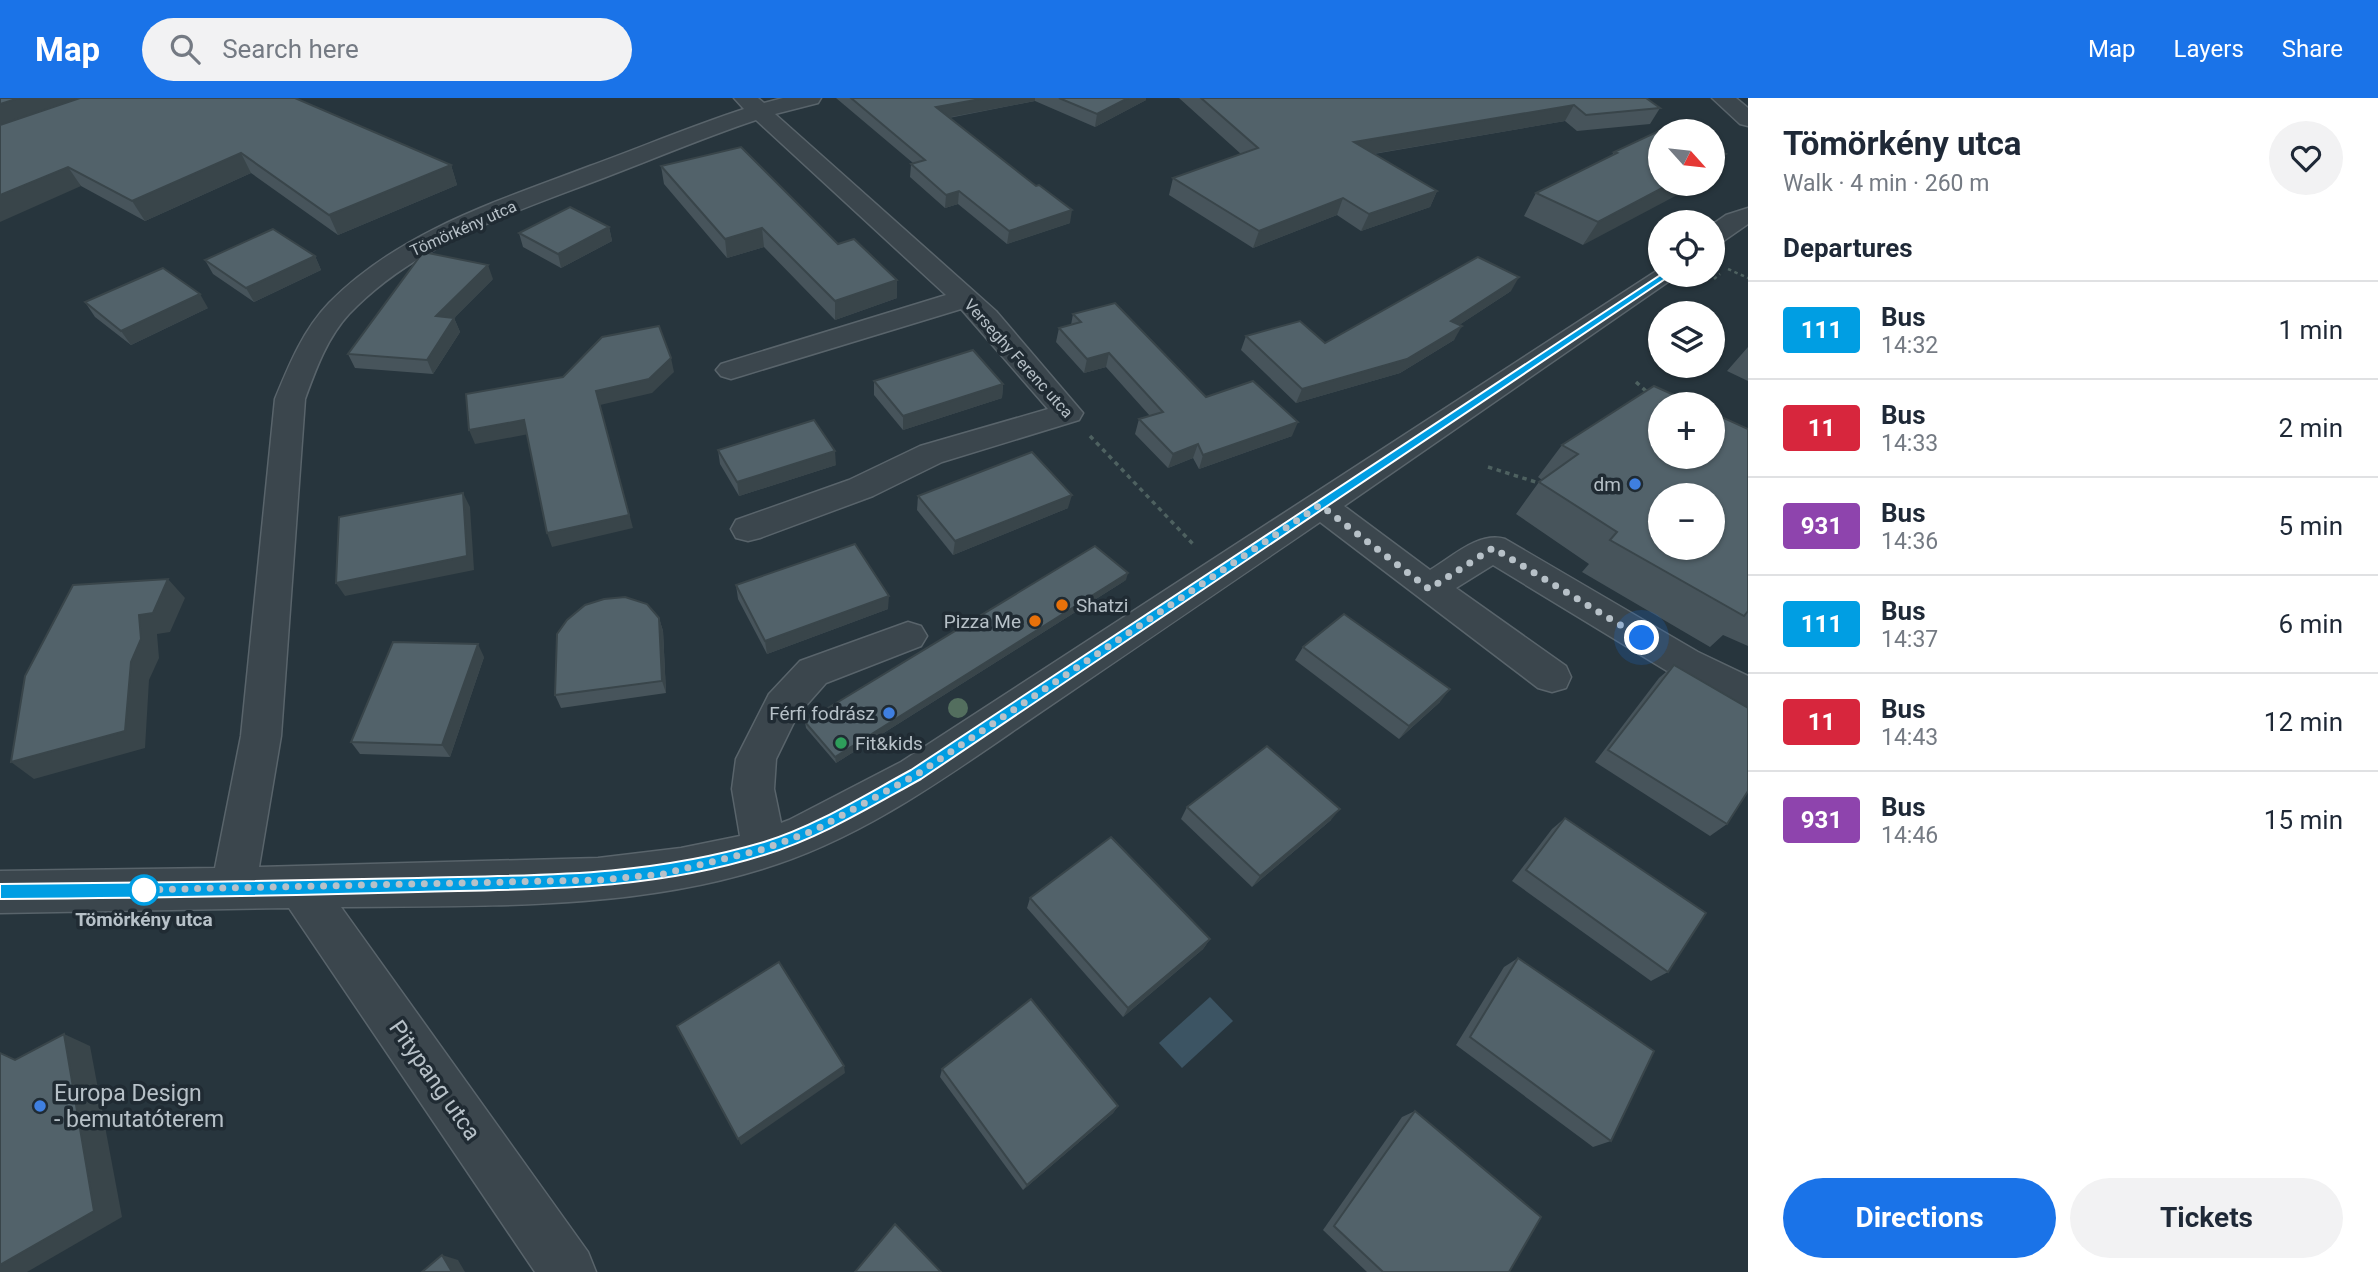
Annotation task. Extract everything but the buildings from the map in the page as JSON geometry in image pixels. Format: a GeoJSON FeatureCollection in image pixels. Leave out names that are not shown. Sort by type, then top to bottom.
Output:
{"type":"FeatureCollection","features":[{"type":"Feature","properties":{"kind":"street","name":"Tömörkény utca"},"geometry":{"type":"LineString","coordinates":[[233,890],[261,736],[289,399],[298,366],[318,332],[346,301],[382,269],[418,245],[751,104],[810,98]]}},
{"type":"Feature","properties":{"kind":"street"},"geometry":{"type":"LineString","coordinates":[[1723,98],[1748,119]]}},
{"type":"Feature","properties":{"kind":"street","name":"Verseghy Ferenc utca"},"geometry":{"type":"LineString","coordinates":[[751,104],[986,317],[1068,412]]}},
{"type":"Feature","properties":{"kind":"street"},"geometry":{"type":"LineString","coordinates":[[1725,228],[1735,220],[1748,216]]}},
{"type":"Feature","properties":{"kind":"street"},"geometry":{"type":"LineString","coordinates":[[1725,259],[1748,238]]}},
{"type":"Feature","properties":{"kind":"street"},"geometry":{"type":"LineString","coordinates":[[0,891],[233,890],[600,880],[663,874],[764,849],[815,830],[916,775],[1320,505],[1672,289]]}},
{"type":"Feature","properties":{"kind":"street"},"geometry":{"type":"LineString","coordinates":[[731,370],[966,298]]}},
{"type":"Feature","properties":{"kind":"street"},"geometry":{"type":"LineString","coordinates":[[748,529],[861,488],[931,454],[1068,412]]}},
{"type":"Feature","properties":{"kind":"street"},"geometry":{"type":"LineString","coordinates":[[1320,505],[1429,589],[1552,677]]}},
{"type":"Feature","properties":{"kind":"street"},"geometry":{"type":"LineString","coordinates":[[1429,589],[1493,548],[1685,663],[1748,694]]}},
{"type":"Feature","properties":{"kind":"street"},"geometry":{"type":"LineString","coordinates":[[764,849],[753,789],[755,759],[783,705],[813,672],[908,636]]}},
{"type":"Feature","properties":{"kind":"street","name":"Pitypang utca"},"geometry":{"type":"LineString","coordinates":[[301,888],[568,1272]]}},
{"type":"Feature","properties":{"kind":"path"},"geometry":{"type":"LineString","coordinates":[[1725,266],[1748,278]]}},
{"type":"Feature","properties":{"kind":"path"},"geometry":{"type":"LineString","coordinates":[[1636,382],[1648,393]]}},
{"type":"Feature","properties":{"kind":"path","name":"Verseghy Ferenc utca"},"geometry":{"type":"LineString","coordinates":[[1068,412],[1220,571]]}},
{"type":"Feature","properties":{"kind":"path"},"geometry":{"type":"LineString","coordinates":[[1488,467],[1553,487]]}},
{"type":"Feature","properties":{"kind":"water"},"geometry":{"type":"Polygon","coordinates":[[[1210,997],[1233,1021],[1182,1068],[1159,1043],[1210,997]]]}},
{"type":"Feature","properties":{"kind":"bus line","name":"111"},"geometry":{"type":"LineString","coordinates":[[0,892],[233,890],[600,880],[663,874],[764,849],[815,830],[916,775],[1648,287]]}},
{"type":"Feature","properties":{"kind":"place","name":"dm"},"geometry":{"type":"Point","coordinates":[1635,484]}},
{"type":"Feature","properties":{"kind":"place","name":"Shatzi"},"geometry":{"type":"Point","coordinates":[1062,605]}},
{"type":"Feature","properties":{"kind":"place","name":"Pizza Me"},"geometry":{"type":"Point","coordinates":[1035,621]}},
{"type":"Feature","properties":{"kind":"place","name":"Férfi fodrász"},"geometry":{"type":"Point","coordinates":[889,713]}},
{"type":"Feature","properties":{"kind":"place","name":"Fit&kids"},"geometry":{"type":"Point","coordinates":[841,743]}},
{"type":"Feature","properties":{"kind":"place","name":"Tömörkény utca"},"geometry":{"type":"Point","coordinates":[144,890]}},
{"type":"Feature","properties":{"kind":"place","name":"Europa Design - bemutatóterem"},"geometry":{"type":"Point","coordinates":[40,1106]}},
{"type":"Feature","properties":{"kind":"route"},"geometry":{"type":"LineString","coordinates":[[144,890],[133,890],[233,890],[600,880],[663,874],[764,849],[815,830],[916,775],[1320,505],[1429,589],[1493,548],[1642,638]]}}]}
